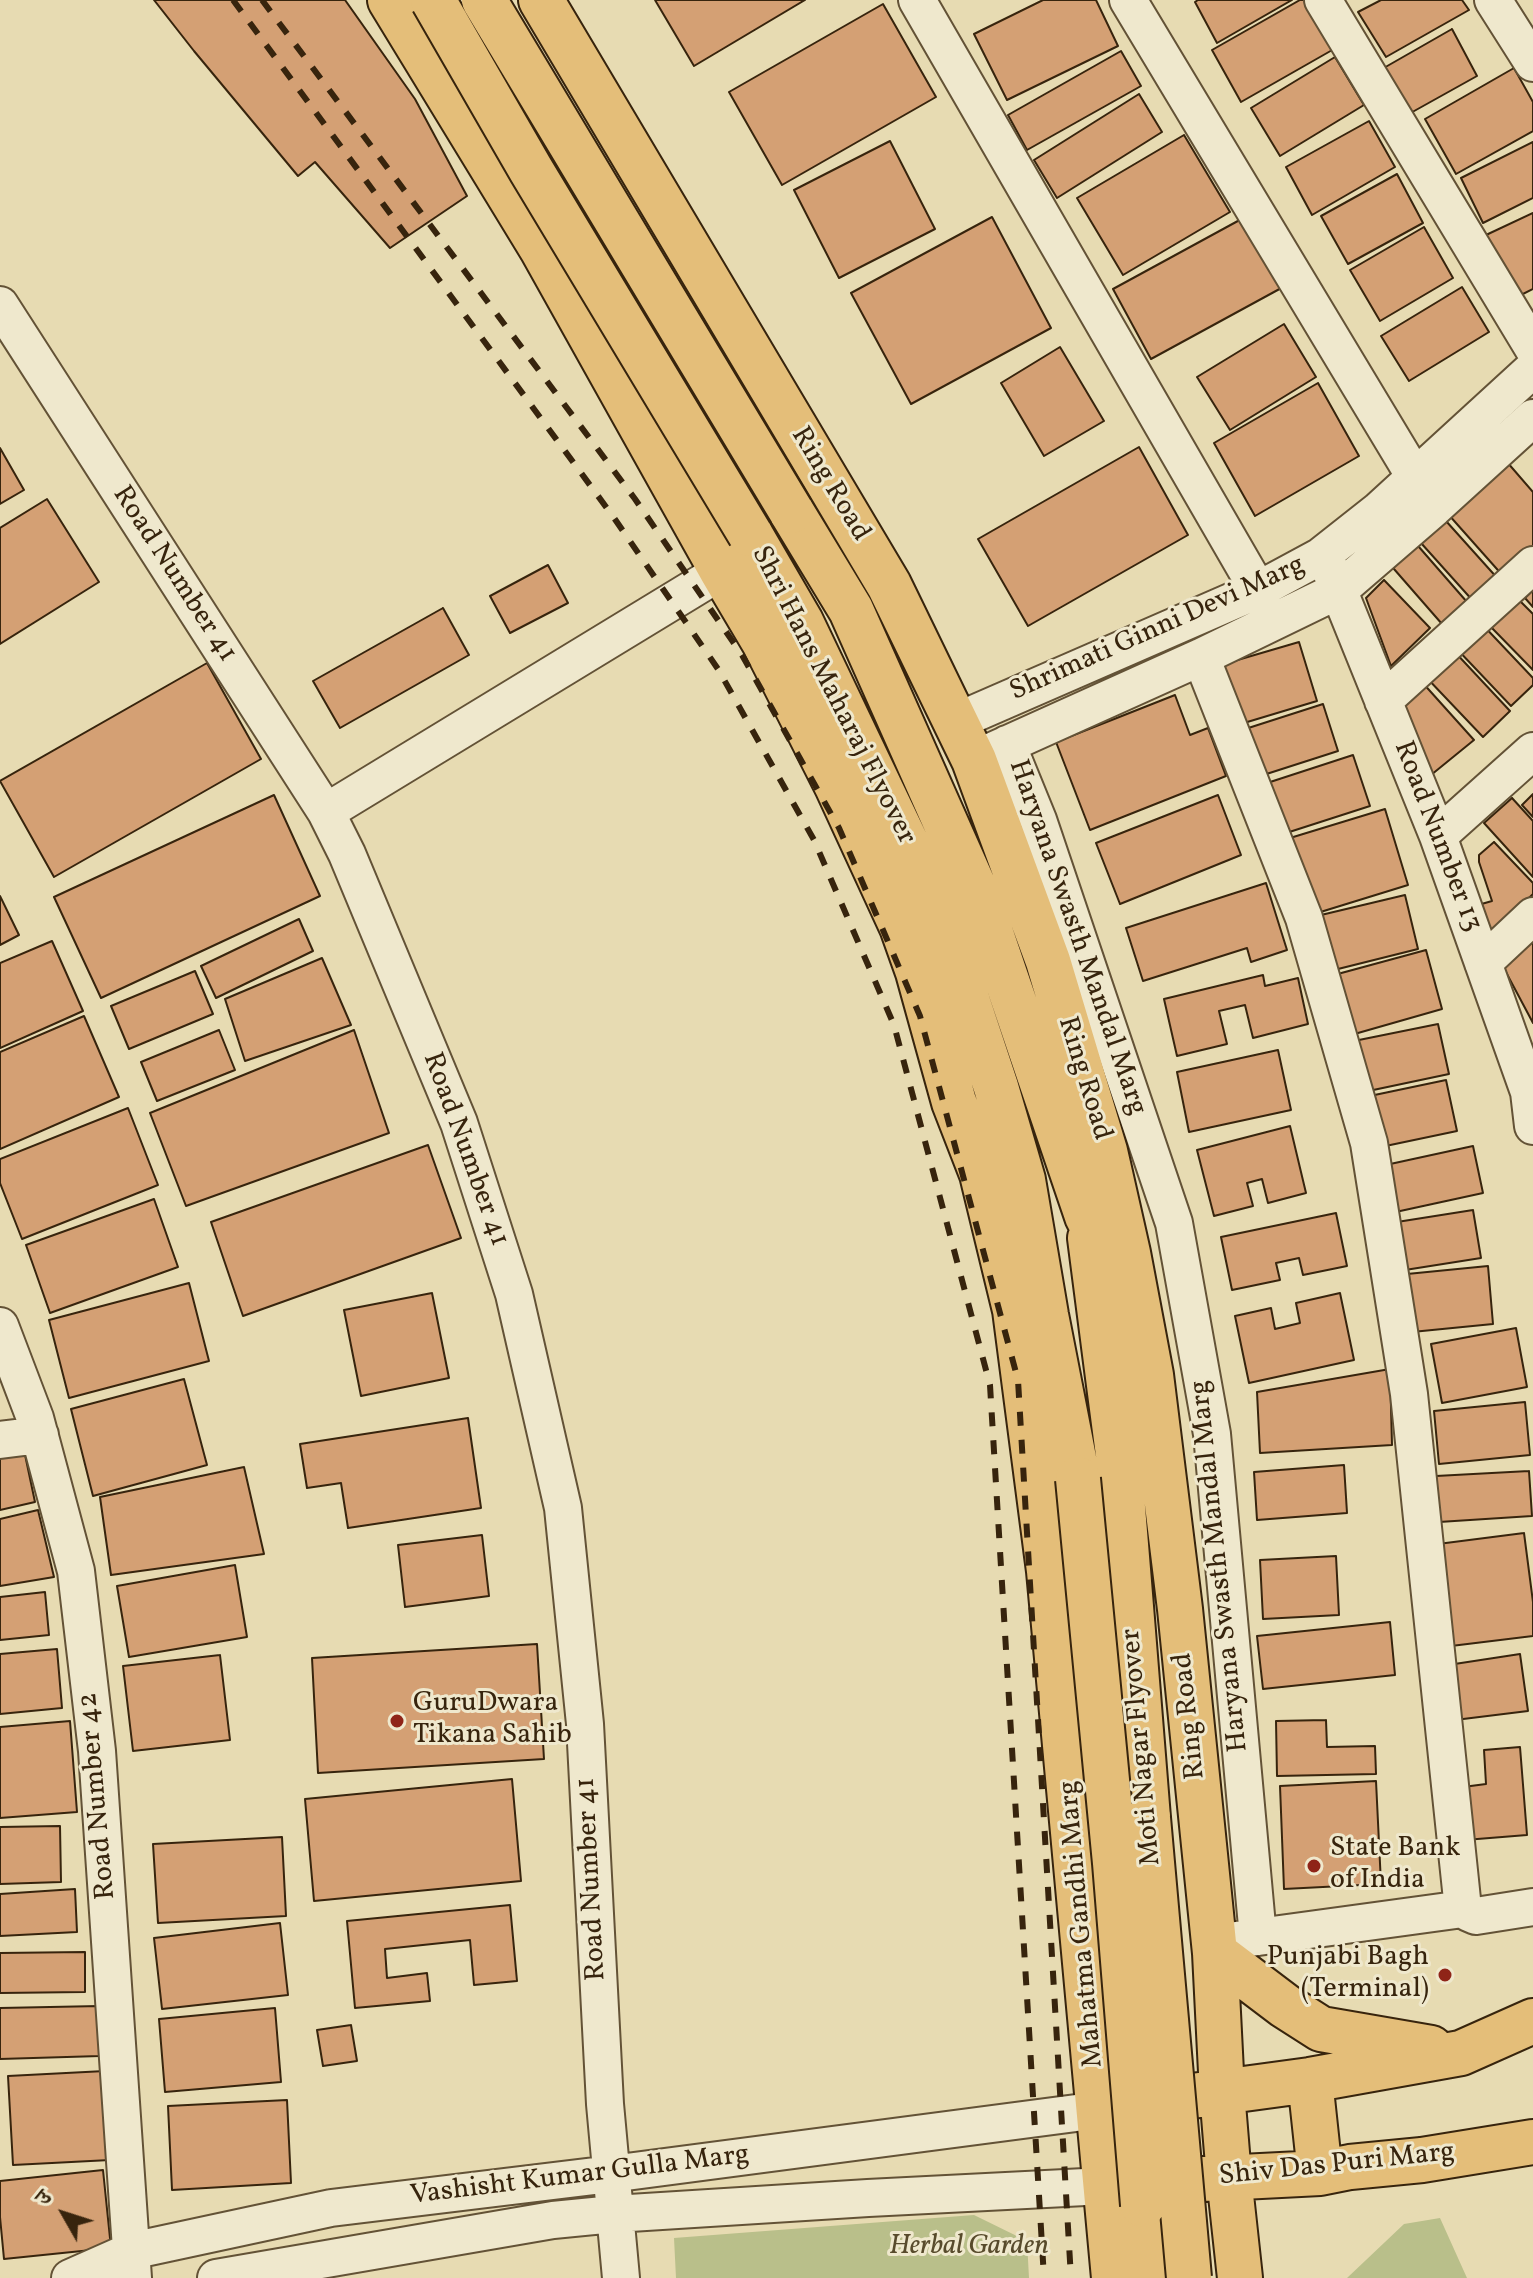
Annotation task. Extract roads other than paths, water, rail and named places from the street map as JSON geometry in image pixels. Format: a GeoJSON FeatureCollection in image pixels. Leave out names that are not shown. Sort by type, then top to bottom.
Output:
{"type":"FeatureCollection","features":[{"type":"Feature","properties":{"kind":"main road"},"geometry":{"type":"LineString","coordinates":[[390,0],[542,249],[764,642],[837,786],[902,927],[976,1107],[1023,1180]]}},
{"type":"Feature","properties":{"kind":"main road","name":"Shri Hans Maharaj Flyover"},"geometry":{"type":"LineString","coordinates":[[433,0],[801,622],[935,903],[996,1087],[1023,1180],[1078,1479],[1115,1863],[1143,2205],[1153,2278]]}},
{"type":"Feature","properties":{"kind":"main road","name":"Shri Hans Maharaj Flyover"},"geometry":{"type":"LineString","coordinates":[[484,0],[851,610],[979,898],[1087,1216]]}},
{"type":"Feature","properties":{"kind":"main road"},"geometry":{"type":"LineString","coordinates":[[444,90],[446,49],[454,32],[467,17],[485,7],[504,3],[546,8]]}},
{"type":"Feature","properties":{"kind":"main road","name":"Ring Road"},"geometry":{"type":"LineString","coordinates":[[546,8],[979,742],[1048,961],[1105,1151],[1151,1375],[1180,1609],[1215,1948],[1222,2092],[1240,2278]]}},
{"type":"Feature","properties":{"kind":"main road","name":"Mahatma Gandhi Marg"},"geometry":{"type":"LineString","coordinates":[[918,972],[954,1102],[982,1174],[1015,1310],[1049,1571],[1099,2110],[1123,2186],[1114,2278]]}},
{"type":"Feature","properties":{"kind":"main road"},"geometry":{"type":"LineString","coordinates":[[1087,1216],[1120,1282],[1151,1375]]}},
{"type":"Feature","properties":{"kind":"main road","name":"Moti Nagar Flyover"},"geometry":{"type":"LineString","coordinates":[[1087,1216],[1120,1470],[1189,2278]]}},
{"type":"Feature","properties":{"kind":"main road"},"geometry":{"type":"LineString","coordinates":[[1077,1858],[1110,1887],[1125,1895],[1143,1901],[1166,1901],[1177,1898],[1196,1884],[1202,1874],[1205,1850]]}},
{"type":"Feature","properties":{"kind":"main road"},"geometry":{"type":"LineString","coordinates":[[1215,1948],[1285,2006],[1321,2029],[1461,2053]]}},
{"type":"Feature","properties":{"kind":"main road"},"geometry":{"type":"LineString","coordinates":[[1099,2110],[1310,2080],[1461,2053],[1533,2021]]}},
{"type":"Feature","properties":{"kind":"main road"},"geometry":{"type":"LineString","coordinates":[[1310,2080],[1320,2173]]}},
{"type":"Feature","properties":{"kind":"main road","name":"Shiv Das Puri Marg"},"geometry":{"type":"LineString","coordinates":[[1123,2186],[1320,2173],[1533,2142]]}},
{"type":"Feature","properties":{"kind":"street"},"geometry":{"type":"LineString","coordinates":[[917,0],[1258,590]]}},
{"type":"Feature","properties":{"kind":"street"},"geometry":{"type":"LineString","coordinates":[[1128,0],[1415,477]]}},
{"type":"Feature","properties":{"kind":"street"},"geometry":{"type":"LineString","coordinates":[[1323,0],[1533,348]]}},
{"type":"Feature","properties":{"kind":"street"},"geometry":{"type":"LineString","coordinates":[[1493,0],[1533,63]]}},
{"type":"Feature","properties":{"kind":"street","name":"Road Number 41"},"geometry":{"type":"LineString","coordinates":[[0,305],[326,812],[347,854],[459,1123],[514,1294],[563,1508],[585,1724],[605,2104],[621,2278]]}},
{"type":"Feature","properties":{"kind":"street","name":"Shrimati Ginni Devi Marg"},"geometry":{"type":"LineString","coordinates":[[979,742],[1323,553],[1378,511],[1533,369]]}},
{"type":"Feature","properties":{"kind":"street","name":"Shrimati Ginni Devi Marg"},"geometry":{"type":"LineString","coordinates":[[979,742],[1201,657],[1339,590],[1533,418]]}},
{"type":"Feature","properties":{"kind":"street","name":"Road Number 13"},"geometry":{"type":"LineString","coordinates":[[1323,553],[1438,836],[1532,1102]]}},
{"type":"Feature","properties":{"kind":"street"},"geometry":{"type":"LineString","coordinates":[[1383,701],[1533,565]]}},
{"type":"Feature","properties":{"kind":"street"},"geometry":{"type":"LineString","coordinates":[[326,812],[722,571]]}},
{"type":"Feature","properties":{"kind":"street"},"geometry":{"type":"LineString","coordinates":[[1201,657],[1304,918],[1369,1143],[1409,1394],[1463,1909]]}},
{"type":"Feature","properties":{"kind":"street","name":"Haryana Swasth Mandal Marg"},"geometry":{"type":"LineString","coordinates":[[979,742],[1038,820],[1174,1223],[1212,1434],[1258,1937]]}},
{"type":"Feature","properties":{"kind":"street"},"geometry":{"type":"LineString","coordinates":[[1438,836],[1533,751]]}},
{"type":"Feature","properties":{"kind":"street"},"geometry":{"type":"LineString","coordinates":[[1483,963],[1533,916]]}},
{"type":"Feature","properties":{"kind":"street","name":"Road Number 42"},"geometry":{"type":"LineString","coordinates":[[0,1326],[35,1418],[76,1571],[97,1751],[132,2264]]}},
{"type":"Feature","properties":{"kind":"street"},"geometry":{"type":"LineString","coordinates":[[0,1440],[40,1435]]}},
{"type":"Feature","properties":{"kind":"street"},"geometry":{"type":"LineString","coordinates":[[1215,1948],[1258,1937],[1463,1909],[1476,1916],[1533,1907]]}},
{"type":"Feature","properties":{"kind":"street","name":"Vashisht Kumar Gulla Marg"},"geometry":{"type":"LineString","coordinates":[[70,2278],[132,2264],[331,2208],[1099,2110]]}},
{"type":"Feature","properties":{"kind":"street","name":"Vashisht Kumar Gulla Marg"},"geometry":{"type":"LineString","coordinates":[[216,2278],[339,2267],[553,2220],[868,2198],[1123,2186]]}},
{"type":"Feature","properties":{"kind":"street"},"geometry":{"type":"LineString","coordinates":[[331,2208],[339,2267]]}},
{"type":"Feature","properties":{"kind":"railway"},"geometry":{"type":"LineString","coordinates":[[233,0],[612,515],[718,669],[814,840],[894,1025],[990,1385],[1044,2278]]}},
{"type":"Feature","properties":{"kind":"railway"},"geometry":{"type":"LineString","coordinates":[[262,0],[635,499],[742,655],[839,828],[920,1016],[1018,1380],[1071,2278]]}},
{"type":"Feature","properties":{"kind":"place","name":"GuruDwara Tikana Sahib"},"geometry":{"type":"Point","coordinates":[397,1721]}},
{"type":"Feature","properties":{"kind":"place","name":"State Bank of India"},"geometry":{"type":"Point","coordinates":[1314,1866]}},
{"type":"Feature","properties":{"kind":"place","name":"Punjabi Bagh (Terminal)"},"geometry":{"type":"Point","coordinates":[1445,1975]}},
{"type":"Feature","properties":{"kind":"park label","name":"Herbal Garden"},"geometry":{"type":"Point","coordinates":[969,2248]}}]}
